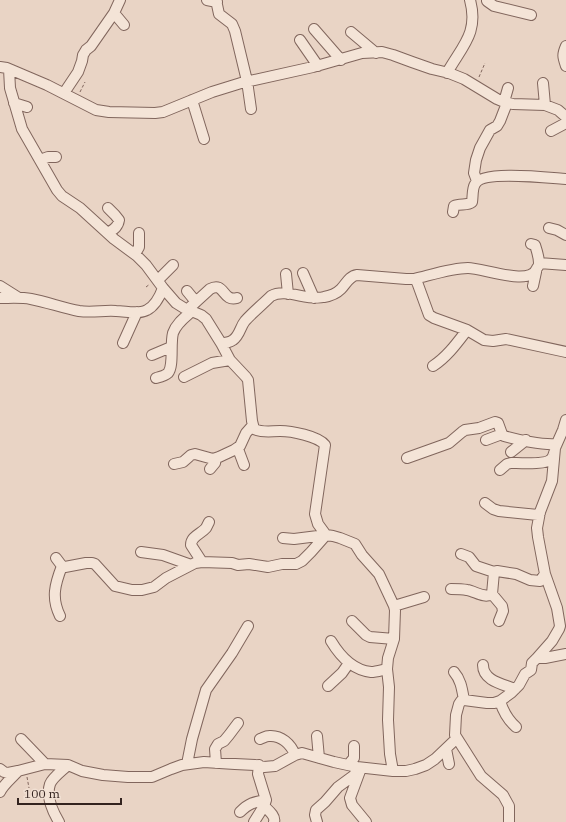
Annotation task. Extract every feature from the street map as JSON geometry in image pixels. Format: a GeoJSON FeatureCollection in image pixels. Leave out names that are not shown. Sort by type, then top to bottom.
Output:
{"type":"FeatureCollection","features":[{"type":"Feature","properties":{"kind":"street"},"geometry":{"type":"LineString","coordinates":[[64,93],[78,72],[86,50],[91,46],[114,13],[120,0]]}},
{"type":"Feature","properties":{"kind":"street"},"geometry":{"type":"LineString","coordinates":[[447,72],[465,46],[472,30],[473,3],[488,0],[490,4],[494,6],[531,15]]}},
{"type":"Feature","properties":{"kind":"street"},"geometry":{"type":"LineString","coordinates":[[213,1],[219,14],[232,24],[247,81],[251,109]]}},
{"type":"Feature","properties":{"kind":"street"},"geometry":{"type":"LineString","coordinates":[[114,13],[124,25]]}},
{"type":"Feature","properties":{"kind":"street"},"geometry":{"type":"LineString","coordinates":[[314,29],[341,60]]}},
{"type":"Feature","properties":{"kind":"street"},"geometry":{"type":"LineString","coordinates":[[351,32],[376,53]]}},
{"type":"Feature","properties":{"kind":"street"},"geometry":{"type":"LineString","coordinates":[[300,40],[318,66]]}},
{"type":"Feature","properties":{"kind":"street"},"geometry":{"type":"LineString","coordinates":[[566,46],[563,53],[563,58],[566,66]]}},
{"type":"Feature","properties":{"kind":"street"},"geometry":{"type":"LineString","coordinates":[[5,68],[47,84],[96,110],[156,113],[163,112],[212,92],[247,81],[318,66],[362,53],[382,52],[432,69],[447,72],[464,79],[497,99],[513,104],[545,105],[558,110],[566,117]]}},
{"type":"Feature","properties":{"kind":"street"},"geometry":{"type":"LineString","coordinates":[[5,68],[22,129],[51,180],[62,196],[85,212],[121,245],[135,254],[146,265],[176,303],[206,319],[230,360],[248,380],[254,429],[269,432],[290,432],[306,435],[320,441],[325,445],[315,514],[318,524],[326,535]]}},
{"type":"Feature","properties":{"kind":"street"},"geometry":{"type":"LineString","coordinates":[[543,83],[545,105]]}},
{"type":"Feature","properties":{"kind":"street"},"geometry":{"type":"LineString","coordinates":[[477,181],[474,173],[480,148],[490,130],[497,126],[500,121],[506,102],[508,88]]}},
{"type":"Feature","properties":{"kind":"street"},"geometry":{"type":"LineString","coordinates":[[192,100],[204,139]]}},
{"type":"Feature","properties":{"kind":"street"},"geometry":{"type":"LineString","coordinates":[[14,103],[27,107]]}},
{"type":"Feature","properties":{"kind":"street"},"geometry":{"type":"LineString","coordinates":[[551,131],[566,123]]}},
{"type":"Feature","properties":{"kind":"street"},"geometry":{"type":"LineString","coordinates":[[40,160],[48,157],[56,157]]}},
{"type":"Feature","properties":{"kind":"street"},"geometry":{"type":"LineString","coordinates":[[453,212],[454,206],[457,204],[470,204],[472,202],[474,184],[485,178],[502,176],[566,179]]}},
{"type":"Feature","properties":{"kind":"street"},"geometry":{"type":"LineString","coordinates":[[108,208],[119,220],[115,228],[108,233]]}},
{"type":"Feature","properties":{"kind":"street"},"geometry":{"type":"LineString","coordinates":[[549,228],[557,230],[566,236]]}},
{"type":"Feature","properties":{"kind":"street"},"geometry":{"type":"LineString","coordinates":[[135,254],[139,247],[139,233]]}},
{"type":"Feature","properties":{"kind":"street"},"geometry":{"type":"LineString","coordinates":[[531,244],[535,245],[536,248],[538,267],[533,286]]}},
{"type":"Feature","properties":{"kind":"street"},"geometry":{"type":"LineString","coordinates":[[0,298],[30,299],[80,311],[91,312],[147,311],[158,299],[160,284],[173,265]]}},
{"type":"Feature","properties":{"kind":"street"},"geometry":{"type":"LineString","coordinates":[[538,267],[566,266]]}},
{"type":"Feature","properties":{"kind":"street"},"geometry":{"type":"LineString","coordinates":[[221,343],[231,342],[235,339],[245,322],[266,307],[275,294],[282,293],[314,298],[324,297],[340,291],[353,276],[357,275],[414,279],[466,268],[475,268],[501,275],[520,277],[533,275],[538,267]]}},
{"type":"Feature","properties":{"kind":"street"},"geometry":{"type":"LineString","coordinates":[[303,273],[314,298]]}},
{"type":"Feature","properties":{"kind":"street"},"geometry":{"type":"LineString","coordinates":[[286,274],[288,294]]}},
{"type":"Feature","properties":{"kind":"street"},"geometry":{"type":"LineString","coordinates":[[414,279],[417,282],[430,316],[434,318],[467,330],[484,340],[493,341],[506,338],[566,352]]}},
{"type":"Feature","properties":{"kind":"street"},"geometry":{"type":"LineString","coordinates":[[0,286],[19,298]]}},
{"type":"Feature","properties":{"kind":"street"},"geometry":{"type":"LineString","coordinates":[[156,378],[168,373],[172,362],[171,347],[173,334],[175,329],[196,302],[214,286],[218,286],[230,298],[237,298]]}},
{"type":"Feature","properties":{"kind":"street"},"geometry":{"type":"LineString","coordinates":[[187,291],[196,302]]}},
{"type":"Feature","properties":{"kind":"street"},"geometry":{"type":"LineString","coordinates":[[123,343],[137,312]]}},
{"type":"Feature","properties":{"kind":"street"},"geometry":{"type":"LineString","coordinates":[[433,366],[454,347],[467,330]]}},
{"type":"Feature","properties":{"kind":"street"},"geometry":{"type":"LineString","coordinates":[[152,355],[171,347]]}},
{"type":"Feature","properties":{"kind":"street"},"geometry":{"type":"LineString","coordinates":[[184,377],[212,363],[230,360]]}},
{"type":"Feature","properties":{"kind":"street"},"geometry":{"type":"LineString","coordinates":[[500,470],[507,464],[511,463],[542,463],[552,459],[566,420]]}},
{"type":"Feature","properties":{"kind":"street"},"geometry":{"type":"LineString","coordinates":[[406,458],[449,443],[465,430],[479,428],[495,422],[498,423],[502,434],[510,438],[551,444],[555,448]]}},
{"type":"Feature","properties":{"kind":"street"},"geometry":{"type":"LineString","coordinates":[[174,464],[183,462],[191,455],[195,454],[213,459],[238,449],[246,433],[253,425]]}},
{"type":"Feature","properties":{"kind":"street"},"geometry":{"type":"LineString","coordinates":[[486,440],[502,434]]}},
{"type":"Feature","properties":{"kind":"street"},"geometry":{"type":"LineString","coordinates":[[512,452],[526,440]]}},
{"type":"Feature","properties":{"kind":"street"},"geometry":{"type":"LineString","coordinates":[[509,822],[509,806],[503,795],[481,776],[456,739],[454,731],[456,715],[459,704],[462,701],[494,703],[500,701],[519,685],[525,674],[531,670],[532,663],[557,634],[560,626],[557,608],[546,574],[537,528],[540,513],[552,481],[555,448]]}},
{"type":"Feature","properties":{"kind":"street"},"geometry":{"type":"LineString","coordinates":[[238,449],[244,465]]}},
{"type":"Feature","properties":{"kind":"street"},"geometry":{"type":"LineString","coordinates":[[210,469],[215,463],[216,458]]}},
{"type":"Feature","properties":{"kind":"street"},"geometry":{"type":"LineString","coordinates":[[485,503],[493,509],[518,517],[538,515],[540,513]]}},
{"type":"Feature","properties":{"kind":"street"},"geometry":{"type":"LineString","coordinates":[[202,562],[190,542],[206,528],[209,522]]}},
{"type":"Feature","properties":{"kind":"street"},"geometry":{"type":"LineString","coordinates":[[60,616],[54,601],[59,562],[65,567],[86,563],[95,564],[115,586],[132,590],[142,590],[154,587],[166,578],[195,563],[232,563],[238,565],[249,564],[268,567],[282,564],[296,564],[302,561],[326,535]]}},
{"type":"Feature","properties":{"kind":"street"},"geometry":{"type":"LineString","coordinates":[[283,538],[294,539],[326,535],[340,538],[355,544],[362,555],[379,574],[394,606],[395,615],[394,639],[388,658],[387,669],[389,694],[388,720],[390,754],[393,771]]}},
{"type":"Feature","properties":{"kind":"street"},"geometry":{"type":"LineString","coordinates":[[141,552],[163,555],[191,566]]}},
{"type":"Feature","properties":{"kind":"street"},"geometry":{"type":"LineString","coordinates":[[461,554],[469,558],[476,566],[494,572],[497,571],[516,574],[530,580],[540,581],[546,574]]}},
{"type":"Feature","properties":{"kind":"street"},"geometry":{"type":"LineString","coordinates":[[494,572],[492,594],[502,606],[503,611],[499,621]]}},
{"type":"Feature","properties":{"kind":"street"},"geometry":{"type":"LineString","coordinates":[[451,589],[470,590],[485,596],[492,594]]}},
{"type":"Feature","properties":{"kind":"street"},"geometry":{"type":"LineString","coordinates":[[394,606],[424,597]]}},
{"type":"Feature","properties":{"kind":"street"},"geometry":{"type":"LineString","coordinates":[[352,621],[366,636],[394,639]]}},
{"type":"Feature","properties":{"kind":"street"},"geometry":{"type":"LineString","coordinates":[[187,764],[192,739],[206,690],[248,626]]}},
{"type":"Feature","properties":{"kind":"street"},"geometry":{"type":"LineString","coordinates":[[331,641],[338,653],[356,667],[370,672],[387,669]]}},
{"type":"Feature","properties":{"kind":"street"},"geometry":{"type":"LineString","coordinates":[[537,658],[566,654]]}},
{"type":"Feature","properties":{"kind":"street"},"geometry":{"type":"LineString","coordinates":[[328,686],[342,673],[349,663]]}},
{"type":"Feature","properties":{"kind":"street"},"geometry":{"type":"LineString","coordinates":[[483,665],[483,669],[487,676],[515,689]]}},
{"type":"Feature","properties":{"kind":"street"},"geometry":{"type":"LineString","coordinates":[[454,672],[462,686],[464,700]]}},
{"type":"Feature","properties":{"kind":"street"},"geometry":{"type":"LineString","coordinates":[[500,701],[509,721],[516,727]]}},
{"type":"Feature","properties":{"kind":"street"},"geometry":{"type":"LineString","coordinates":[[216,763],[215,749],[218,744],[224,741],[238,723]]}},
{"type":"Feature","properties":{"kind":"street"},"geometry":{"type":"LineString","coordinates":[[260,739],[270,736],[278,737],[288,742],[295,754]]}},
{"type":"Feature","properties":{"kind":"street"},"geometry":{"type":"LineString","coordinates":[[317,736],[319,758]]}},
{"type":"Feature","properties":{"kind":"street"},"geometry":{"type":"LineString","coordinates":[[21,739],[45,764]]}},
{"type":"Feature","properties":{"kind":"street"},"geometry":{"type":"LineString","coordinates":[[0,769],[8,773],[45,764],[68,765],[82,771],[103,775],[152,777],[187,764],[204,762],[264,767],[275,766],[295,754],[302,753],[334,762],[356,766],[393,771],[406,771],[426,765],[435,759],[456,739]]}},
{"type":"Feature","properties":{"kind":"street"},"geometry":{"type":"LineString","coordinates":[[317,822],[315,815],[316,810],[338,787],[356,773],[354,746]]}},
{"type":"Feature","properties":{"kind":"street"},"geometry":{"type":"LineString","coordinates":[[446,749],[449,764]]}},
{"type":"Feature","properties":{"kind":"street"},"geometry":{"type":"LineString","coordinates":[[59,822],[54,814],[50,799],[50,784],[54,778],[68,765]]}},
{"type":"Feature","properties":{"kind":"street"},"geometry":{"type":"LineString","coordinates":[[259,766],[258,774],[265,803],[275,819],[274,822]]}},
{"type":"Feature","properties":{"kind":"street"},"geometry":{"type":"LineString","coordinates":[[356,766],[350,798],[352,805],[366,822]]}},
{"type":"Feature","properties":{"kind":"street"},"geometry":{"type":"LineString","coordinates":[[0,792],[3,786],[22,770]]}},
{"type":"Feature","properties":{"kind":"street"},"geometry":{"type":"LineString","coordinates":[[240,812],[247,805],[254,802],[265,803]]}},
{"type":"Feature","properties":{"kind":"street"},"geometry":{"type":"LineString","coordinates":[[254,822],[265,803]]}},
{"type":"Feature","properties":{"kind":"path"},"geometry":{"type":"LineString","coordinates":[[476,86],[485,63]]}},
{"type":"Feature","properties":{"kind":"path"},"geometry":{"type":"LineString","coordinates":[[76,100],[85,82]]}},
{"type":"Feature","properties":{"kind":"path"},"geometry":{"type":"LineString","coordinates":[[22,770],[29,788]]}}]}
